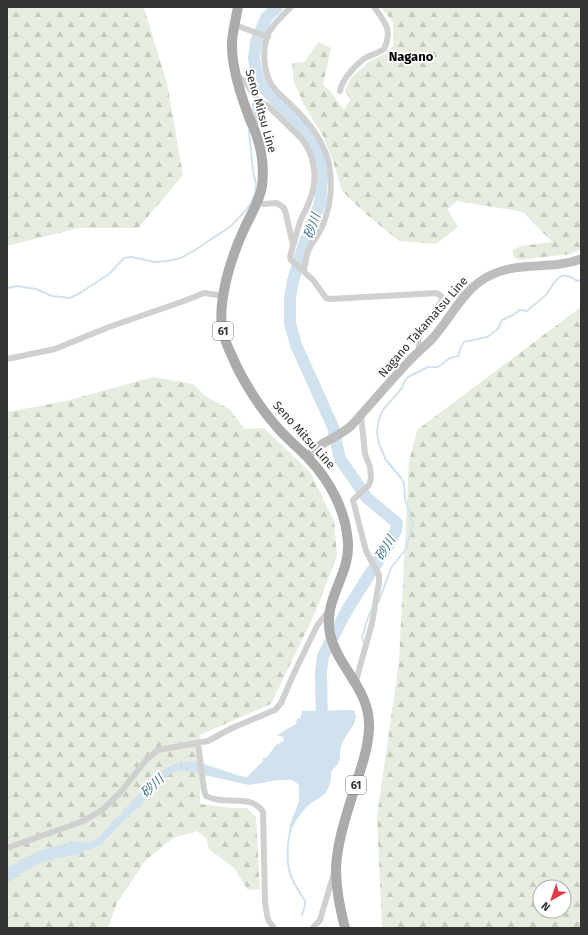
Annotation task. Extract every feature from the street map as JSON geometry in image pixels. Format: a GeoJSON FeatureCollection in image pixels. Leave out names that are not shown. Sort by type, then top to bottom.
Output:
{"type":"FeatureCollection","features":[{"type":"Feature","properties":{"kind":"main road","name":"Seno Mitsu Line"},"geometry":{"type":"LineString","coordinates":[[238,7],[232,42],[233,60],[248,114],[257,136],[262,158],[262,186],[257,202],[233,255],[226,278],[222,329],[232,358],[255,398],[282,433],[308,457],[321,472],[332,489],[342,513],[348,544],[348,555],[344,571],[329,610],[329,625],[335,648],[356,681],[364,700],[369,727],[365,754],[341,837],[336,869],[345,928]]}},
{"type":"Feature","properties":{"kind":"main road","name":"Nagano Takamatsu Line"},"geometry":{"type":"LineString","coordinates":[[308,457],[316,447],[342,434],[361,415],[432,338],[468,292],[480,281],[492,274],[514,267],[568,263],[581,259]]}},
{"type":"Feature","properties":{"kind":"street"},"geometry":{"type":"LineString","coordinates":[[291,7],[283,14],[269,32],[264,53],[265,71],[272,86],[308,124],[320,140],[329,164],[331,186],[328,208],[322,228],[308,251],[304,271]]}},
{"type":"Feature","properties":{"kind":"street"},"geometry":{"type":"LineString","coordinates":[[340,91],[341,84],[348,74],[366,57],[384,49],[387,42],[389,34],[387,24],[374,7]]}},
{"type":"Feature","properties":{"kind":"street"},"geometry":{"type":"LineString","coordinates":[[235,25],[268,37]]}},
{"type":"Feature","properties":{"kind":"street"},"geometry":{"type":"LineString","coordinates":[[237,76],[244,81],[258,100],[267,105],[301,138],[310,152],[314,167],[314,189],[310,202],[301,220],[293,245],[290,257],[291,260],[313,280],[323,295],[330,299],[440,294],[442,300],[419,336],[418,341],[420,351]]}},
{"type":"Feature","properties":{"kind":"street"},"geometry":{"type":"LineString","coordinates":[[253,127],[258,114],[258,100]]}},
{"type":"Feature","properties":{"kind":"street"},"geometry":{"type":"LineString","coordinates":[[257,202],[263,204],[277,203],[284,208],[293,245]]}},
{"type":"Feature","properties":{"kind":"street"},"geometry":{"type":"LineString","coordinates":[[7,359],[55,349],[109,327],[204,293],[224,296]]}},
{"type":"Feature","properties":{"kind":"street"},"geometry":{"type":"LineString","coordinates":[[356,681],[367,645],[379,579],[366,551],[354,500],[370,482],[371,473],[365,454],[361,415]]}},
{"type":"Feature","properties":{"kind":"street"},"geometry":{"type":"LineString","coordinates":[[7,848],[82,822],[102,810],[119,794],[151,755],[158,750],[198,743],[217,737],[232,728],[275,710],[281,703],[317,626],[329,610]]}},
{"type":"Feature","properties":{"kind":"street"},"geometry":{"type":"LineString","coordinates":[[198,743],[206,796],[217,800],[247,801],[260,808],[263,812],[265,903],[268,920],[274,928]]}},
{"type":"Feature","properties":{"kind":"street"},"geometry":{"type":"LineString","coordinates":[[313,928],[320,920],[333,874],[336,869]]}},
{"type":"Feature","properties":{"kind":"green space"},"geometry":{"type":"Polygon","coordinates":[[[7,7],[142,7],[145,11],[167,83],[183,175],[138,228],[79,228],[7,246],[7,7]]]}},
{"type":"Feature","properties":{"kind":"green space"},"geometry":{"type":"Polygon","coordinates":[[[381,7],[581,7],[581,249],[570,254],[518,260],[513,256],[513,250],[521,246],[552,242],[523,212],[457,201],[447,209],[458,227],[436,244],[399,241],[366,214],[342,191],[333,161],[323,136],[304,105],[294,82],[292,63],[304,62],[319,42],[331,48],[323,85],[330,91],[344,110],[350,100],[345,90],[351,78],[370,61],[387,53],[393,46],[393,22],[381,7]]]}},
{"type":"Feature","properties":{"kind":"green space"},"geometry":{"type":"Polygon","coordinates":[[[581,307],[581,928],[382,928],[377,816],[399,662],[409,462],[417,430],[581,307]]]}},
{"type":"Feature","properties":{"kind":"green space"},"geometry":{"type":"Polygon","coordinates":[[[153,377],[193,384],[205,396],[229,409],[245,429],[264,428],[310,472],[334,521],[337,555],[316,611],[271,704],[200,735],[200,804],[232,808],[247,808],[256,817],[260,889],[248,890],[234,868],[209,849],[206,838],[197,831],[173,838],[145,861],[117,903],[108,928],[7,928],[7,412],[66,401],[153,377]]]}},
{"type":"Feature","properties":{"kind":"water"},"geometry":{"type":"Polygon","coordinates":[[[354,710],[356,717],[354,724],[343,741],[338,764],[331,772],[331,779],[328,789],[324,795],[311,803],[303,811],[293,827],[289,827],[299,801],[299,786],[292,780],[278,780],[249,785],[182,770],[176,771],[157,782],[142,804],[123,821],[101,845],[75,855],[55,854],[53,850],[64,844],[79,841],[88,843],[99,838],[115,818],[120,816],[148,784],[154,775],[174,764],[195,761],[247,777],[263,761],[263,758],[267,757],[276,745],[284,741],[283,737],[277,735],[296,724],[297,719],[301,717],[302,711],[354,710]]]}},
{"type":"Feature","properties":{"kind":"waterway","name":"砂川"},"geometry":{"type":"LineString","coordinates":[[277,7],[266,18],[256,42],[254,58],[256,70],[261,85],[311,140],[319,159],[322,178],[320,203],[302,250],[293,281],[290,297],[290,323],[296,345],[333,427],[340,459],[367,498],[397,523],[396,530],[391,541],[347,610],[323,656],[321,672],[322,726]]}},
{"type":"Feature","properties":{"kind":"waterway"},"geometry":{"type":"LineString","coordinates":[[257,96],[261,85]]}},
{"type":"Feature","properties":{"kind":"waterway"},"geometry":{"type":"LineString","coordinates":[[254,119],[253,104],[255,100]]}},
{"type":"Feature","properties":{"kind":"waterway"},"geometry":{"type":"LineString","coordinates":[[7,288],[17,286],[36,289],[52,296],[70,298],[109,274],[124,258],[132,257],[154,262],[168,261],[181,258],[195,250],[231,226],[251,203],[255,194],[256,184],[253,171],[249,131]]}},
{"type":"Feature","properties":{"kind":"waterway"},"geometry":{"type":"LineString","coordinates":[[377,603],[391,568],[406,549],[413,524],[405,499],[404,483],[386,460],[379,444],[377,432],[379,419],[383,410],[402,388],[408,377],[428,367],[438,367],[450,358],[458,356],[464,342],[487,337],[498,329],[502,320],[515,314],[519,310],[527,311],[544,297],[556,280],[562,276],[566,276],[577,281],[581,280]]}},
{"type":"Feature","properties":{"kind":"waterway"},"geometry":{"type":"LineString","coordinates":[[364,643],[362,637],[367,618],[373,608]]}},
{"type":"Feature","properties":{"kind":"waterway"},"geometry":{"type":"LineString","coordinates":[[292,826],[288,844],[288,862],[290,875],[305,901],[302,915]]}},
{"type":"Feature","properties":{"kind":"waterway","name":"砂川"},"geometry":{"type":"LineString","coordinates":[[7,876],[36,859],[52,853],[69,850]]}},
{"type":"Feature","properties":{"kind":"district","name":"Nagano"},"geometry":{"type":"Point","coordinates":[411,56]}}]}
